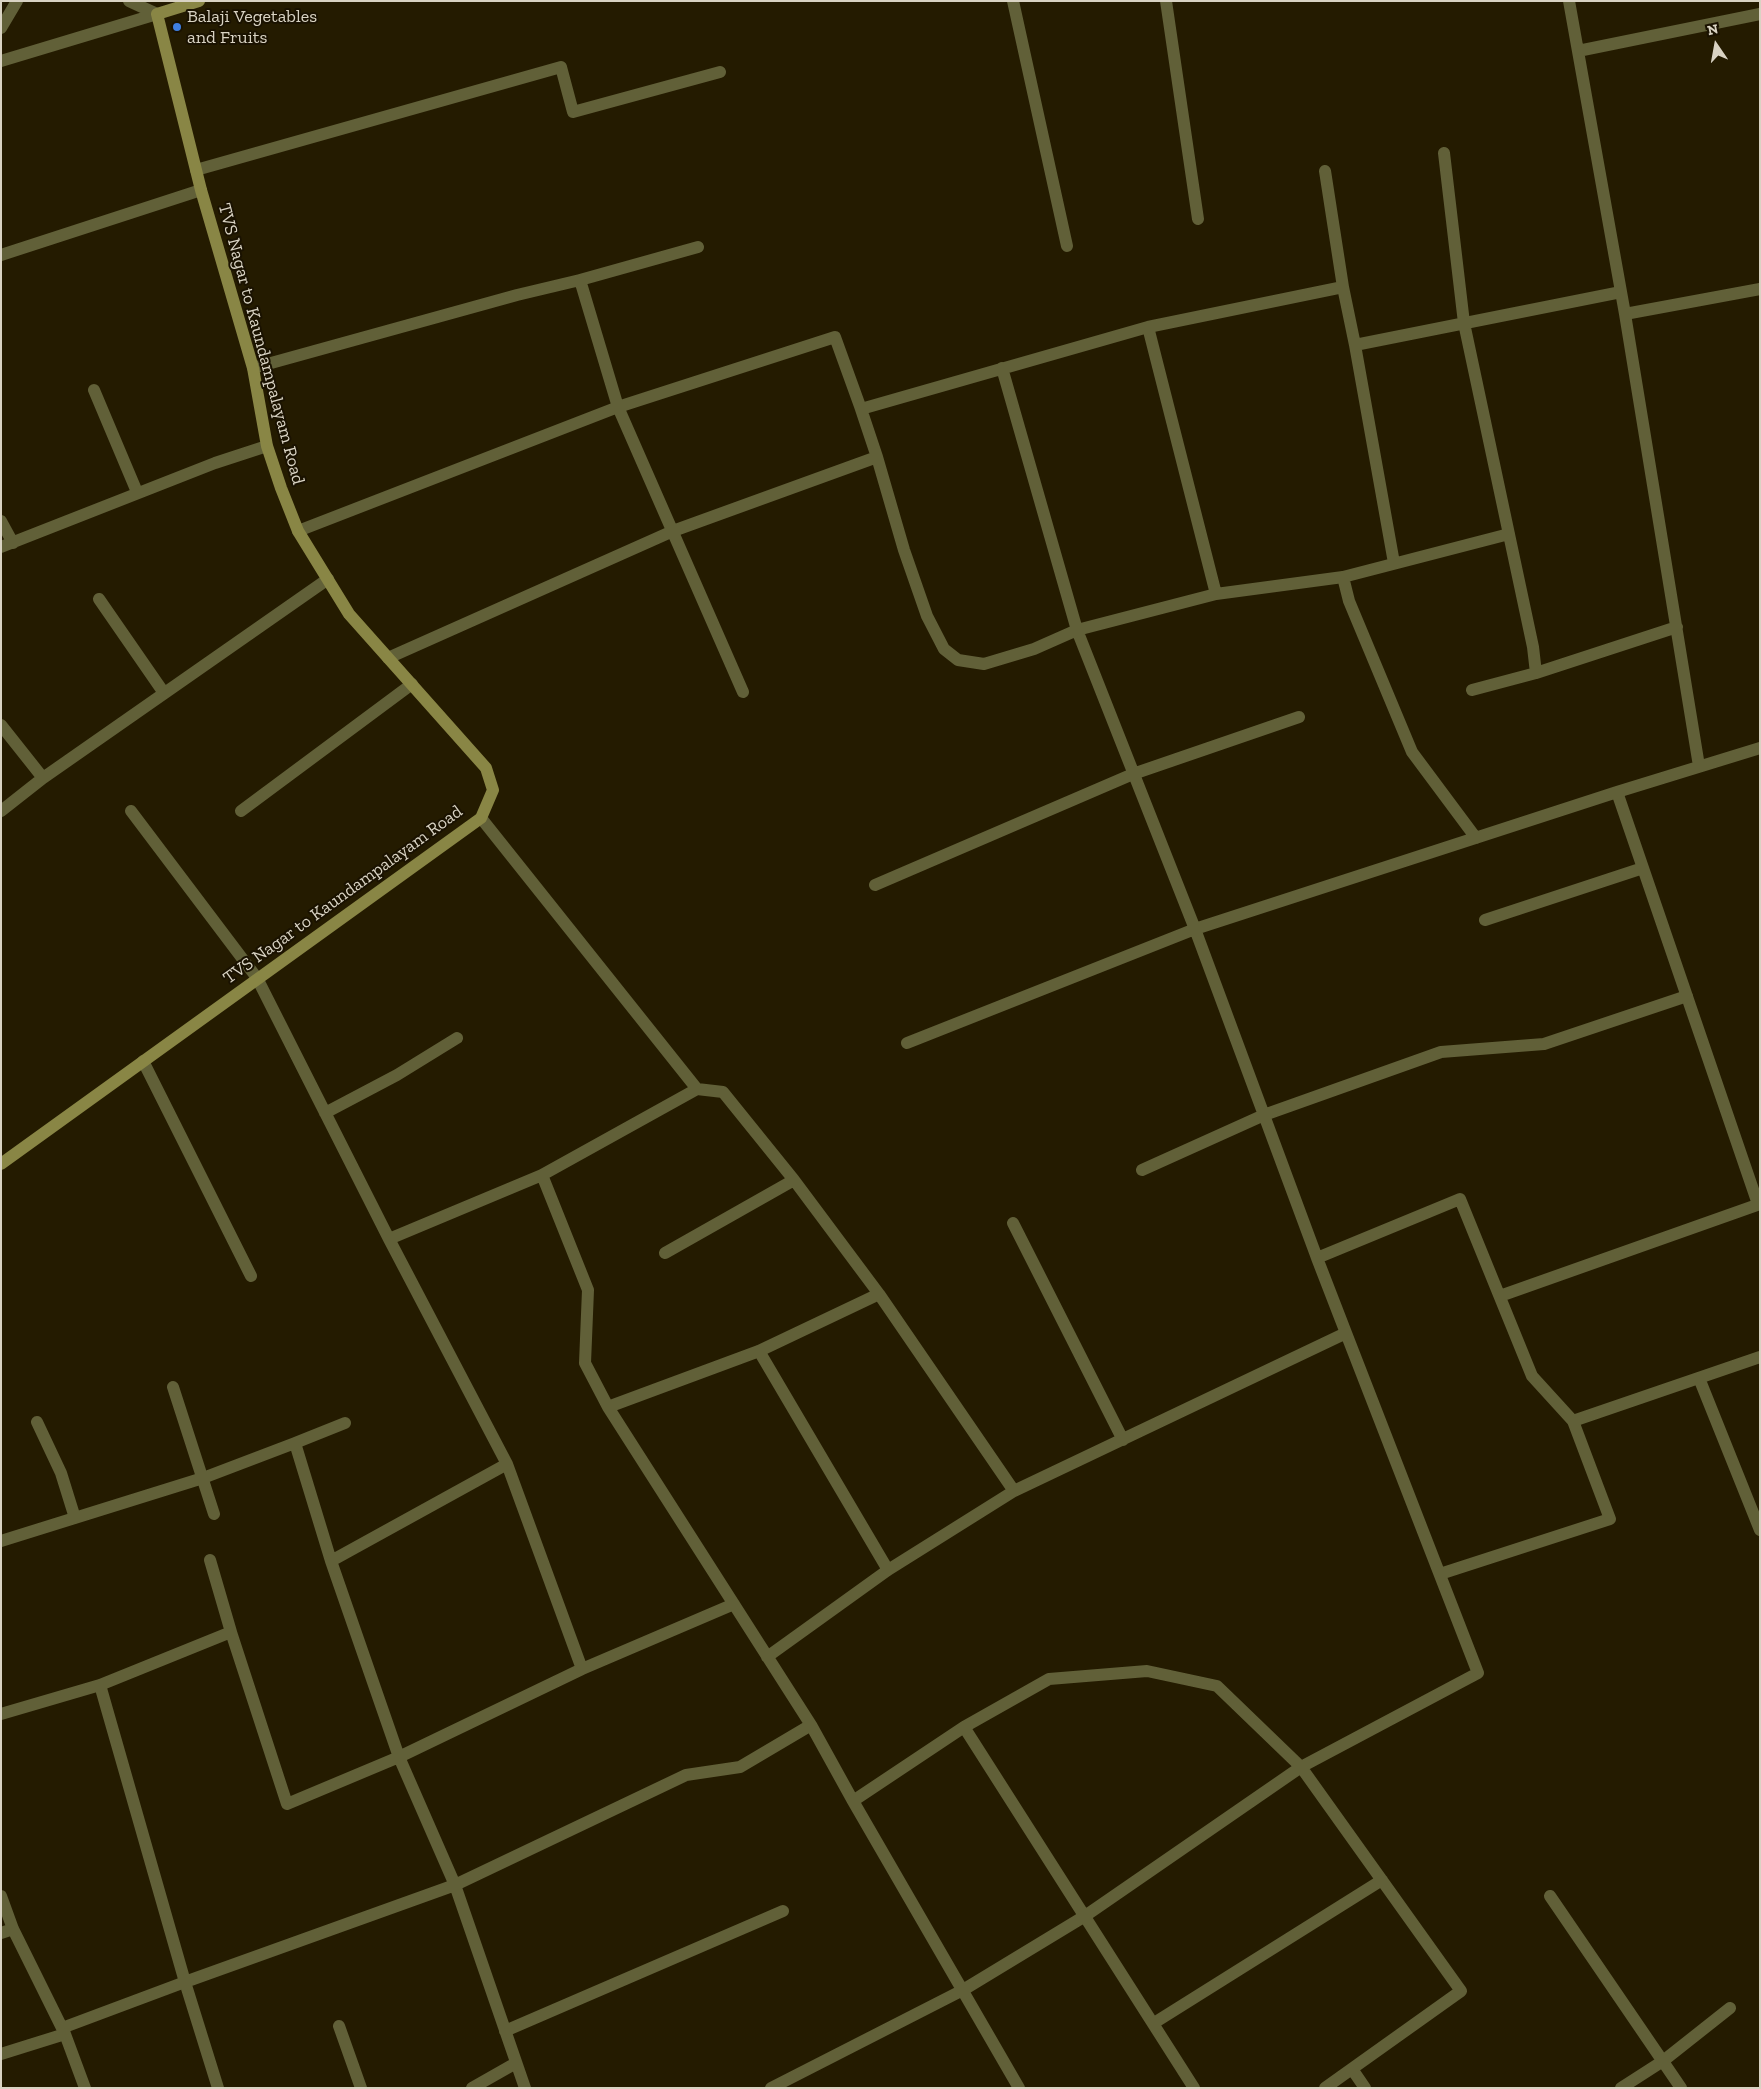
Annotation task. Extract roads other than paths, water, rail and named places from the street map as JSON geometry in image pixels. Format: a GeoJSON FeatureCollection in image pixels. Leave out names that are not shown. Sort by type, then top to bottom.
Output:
{"type":"FeatureCollection","features":[{"type":"Feature","properties":{"kind":"street"},"geometry":{"type":"LineString","coordinates":[[1,28],[17,1]]}},
{"type":"Feature","properties":{"kind":"street"},"geometry":{"type":"LineString","coordinates":[[128,1],[157,14]]}},
{"type":"Feature","properties":{"kind":"street"},"geometry":{"type":"LineString","coordinates":[[1,61],[199,1]]}},
{"type":"Feature","properties":{"kind":"street"},"geometry":{"type":"LineString","coordinates":[[1012,1],[1066,246]]}},
{"type":"Feature","properties":{"kind":"street"},"geometry":{"type":"LineString","coordinates":[[1166,1],[1198,219]]}},
{"type":"Feature","properties":{"kind":"street"},"geometry":{"type":"LineString","coordinates":[[1569,1],[1625,314],[1699,766]]}},
{"type":"Feature","properties":{"kind":"street","name":"TVS Nagar to Kaundampalayam Road"},"geometry":{"type":"LineString","coordinates":[[1,1164],[481,818],[493,790],[486,768],[350,614],[298,531],[267,446],[253,368],[201,190],[157,14]]}},
{"type":"Feature","properties":{"kind":"street"},"geometry":{"type":"LineString","coordinates":[[1578,50],[1760,14]]}},
{"type":"Feature","properties":{"kind":"street"},"geometry":{"type":"LineString","coordinates":[[196,170],[561,67],[572,112],[720,72]]}},
{"type":"Feature","properties":{"kind":"street"},"geometry":{"type":"LineString","coordinates":[[1444,153],[1464,323],[1533,647],[1536,673]]}},
{"type":"Feature","properties":{"kind":"street"},"geometry":{"type":"LineString","coordinates":[[1324,171],[1343,287],[1394,563]]}},
{"type":"Feature","properties":{"kind":"street"},"geometry":{"type":"LineString","coordinates":[[1,255],[201,190]]}},
{"type":"Feature","properties":{"kind":"street"},"geometry":{"type":"LineString","coordinates":[[253,368],[698,247]]}},
{"type":"Feature","properties":{"kind":"street"},"geometry":{"type":"LineString","coordinates":[[580,280],[618,407],[743,692]]}},
{"type":"Feature","properties":{"kind":"street"},"geometry":{"type":"LineString","coordinates":[[861,409],[1148,327],[1343,287]]}},
{"type":"Feature","properties":{"kind":"street"},"geometry":{"type":"LineString","coordinates":[[1625,314],[1760,289]]}},
{"type":"Feature","properties":{"kind":"street"},"geometry":{"type":"LineString","coordinates":[[1355,345],[1621,292]]}},
{"type":"Feature","properties":{"kind":"street"},"geometry":{"type":"LineString","coordinates":[[1148,327],[1216,594]]}},
{"type":"Feature","properties":{"kind":"street"},"geometry":{"type":"LineString","coordinates":[[298,531],[618,407],[835,337],[877,457],[904,550],[926,616],[944,649],[958,660],[984,664],[1034,649],[1077,630],[1216,594],[1343,577],[1509,534]]}},
{"type":"Feature","properties":{"kind":"street"},"geometry":{"type":"LineString","coordinates":[[771,2088],[963,1990],[1085,1916],[1301,1767],[1478,1673],[1317,1258],[1195,929],[1077,630],[1002,368]]}},
{"type":"Feature","properties":{"kind":"street"},"geometry":{"type":"LineString","coordinates":[[94,390],[137,492]]}},
{"type":"Feature","properties":{"kind":"street"},"geometry":{"type":"LineString","coordinates":[[1,521],[7,545],[137,492],[267,446]]}},
{"type":"Feature","properties":{"kind":"street"},"geometry":{"type":"LineString","coordinates":[[388,658],[673,531],[877,457]]}},
{"type":"Feature","properties":{"kind":"street"},"geometry":{"type":"LineString","coordinates":[[1343,577],[1349,601],[1412,752],[1476,838]]}},
{"type":"Feature","properties":{"kind":"street"},"geometry":{"type":"LineString","coordinates":[[1,811],[43,778],[328,579]]}},
{"type":"Feature","properties":{"kind":"street"},"geometry":{"type":"LineString","coordinates":[[98,598],[164,693]]}},
{"type":"Feature","properties":{"kind":"street"},"geometry":{"type":"LineString","coordinates":[[1472,690],[1536,673],[1677,627]]}},
{"type":"Feature","properties":{"kind":"street"},"geometry":{"type":"LineString","coordinates":[[241,811],[412,684]]}},
{"type":"Feature","properties":{"kind":"street"},"geometry":{"type":"LineString","coordinates":[[876,885],[1133,774],[1299,717]]}},
{"type":"Feature","properties":{"kind":"street"},"geometry":{"type":"LineString","coordinates":[[1,725],[43,778]]}},
{"type":"Feature","properties":{"kind":"street"},"geometry":{"type":"LineString","coordinates":[[907,1043],[1195,929],[1617,792],[1760,748]]}},
{"type":"Feature","properties":{"kind":"street"},"geometry":{"type":"LineString","coordinates":[[1500,1296],[1759,1204],[1617,792]]}},
{"type":"Feature","properties":{"kind":"street"},"geometry":{"type":"LineString","coordinates":[[131,811],[257,978],[389,1239],[507,1464],[582,1669]]}},
{"type":"Feature","properties":{"kind":"street"},"geometry":{"type":"LineString","coordinates":[[481,818],[697,1089]]}},
{"type":"Feature","properties":{"kind":"street"},"geometry":{"type":"LineString","coordinates":[[1484,920],[1643,868]]}},
{"type":"Feature","properties":{"kind":"street"},"geometry":{"type":"LineString","coordinates":[[1142,1170],[1264,1115],[1441,1052],[1544,1044],[1687,996]]}},
{"type":"Feature","properties":{"kind":"street"},"geometry":{"type":"LineString","coordinates":[[325,1114],[457,1038]]}},
{"type":"Feature","properties":{"kind":"street"},"geometry":{"type":"LineString","coordinates":[[143,1061],[251,1276]]}},
{"type":"Feature","properties":{"kind":"street"},"geometry":{"type":"LineString","coordinates":[[389,1239],[542,1175],[697,1089],[723,1092],[794,1180],[879,1294],[1014,1491]]}},
{"type":"Feature","properties":{"kind":"street"},"geometry":{"type":"LineString","coordinates":[[542,1175],[588,1290],[585,1362],[608,1407],[811,1725],[1019,2088]]}},
{"type":"Feature","properties":{"kind":"street"},"geometry":{"type":"LineString","coordinates":[[665,1253],[794,1180]]}},
{"type":"Feature","properties":{"kind":"street"},"geometry":{"type":"LineString","coordinates":[[1317,1258],[1460,1199],[1532,1376],[1573,1421],[1610,1519],[1440,1574]]}},
{"type":"Feature","properties":{"kind":"street"},"geometry":{"type":"LineString","coordinates":[[1013,1223],[1123,1440]]}},
{"type":"Feature","properties":{"kind":"street"},"geometry":{"type":"LineString","coordinates":[[608,1407],[759,1351],[879,1294]]}},
{"type":"Feature","properties":{"kind":"street"},"geometry":{"type":"LineString","coordinates":[[767,1657],[888,1570],[1014,1491],[1346,1333]]}},
{"type":"Feature","properties":{"kind":"street"},"geometry":{"type":"LineString","coordinates":[[759,1351],[888,1570]]}},
{"type":"Feature","properties":{"kind":"street"},"geometry":{"type":"LineString","coordinates":[[1573,1421],[1760,1357]]}},
{"type":"Feature","properties":{"kind":"street"},"geometry":{"type":"LineString","coordinates":[[1699,1378],[1760,1530]]}},
{"type":"Feature","properties":{"kind":"street"},"geometry":{"type":"LineString","coordinates":[[174,1387],[214,1514]]}},
{"type":"Feature","properties":{"kind":"street"},"geometry":{"type":"LineString","coordinates":[[37,1422],[61,1473],[75,1518]]}},
{"type":"Feature","properties":{"kind":"street"},"geometry":{"type":"LineString","coordinates":[[1,1541],[203,1478],[345,1423]]}},
{"type":"Feature","properties":{"kind":"street"},"geometry":{"type":"LineString","coordinates":[[295,1443],[331,1561],[399,1757],[455,1885],[525,2088]]}},
{"type":"Feature","properties":{"kind":"street"},"geometry":{"type":"LineString","coordinates":[[331,1561],[507,1464]]}},
{"type":"Feature","properties":{"kind":"street"},"geometry":{"type":"LineString","coordinates":[[210,1560],[288,1804],[399,1757],[582,1669],[734,1604]]}},
{"type":"Feature","properties":{"kind":"street"},"geometry":{"type":"LineString","coordinates":[[1,1714],[100,1685],[232,1632]]}},
{"type":"Feature","properties":{"kind":"street"},"geometry":{"type":"LineString","coordinates":[[853,1801],[964,1727],[1049,1678],[1147,1671],[1217,1686],[1301,1767],[1461,1991],[1325,2088]]}},
{"type":"Feature","properties":{"kind":"street"},"geometry":{"type":"LineString","coordinates":[[100,1685],[185,1982],[218,2088]]}},
{"type":"Feature","properties":{"kind":"street"},"geometry":{"type":"LineString","coordinates":[[1,2054],[185,1982],[455,1885],[686,1775],[740,1767],[811,1725]]}},
{"type":"Feature","properties":{"kind":"street"},"geometry":{"type":"LineString","coordinates":[[964,1727],[1194,2088]]}},
{"type":"Feature","properties":{"kind":"street"},"geometry":{"type":"LineString","coordinates":[[1154,2023],[1382,1880]]}},
{"type":"Feature","properties":{"kind":"street"},"geometry":{"type":"LineString","coordinates":[[1,1896],[7,1931],[63,2031],[85,2088]]}},
{"type":"Feature","properties":{"kind":"street"},"geometry":{"type":"LineString","coordinates":[[1550,1896],[1681,2088]]}},
{"type":"Feature","properties":{"kind":"street"},"geometry":{"type":"LineString","coordinates":[[505,2031],[782,1911]]}},
{"type":"Feature","properties":{"kind":"street"},"geometry":{"type":"LineString","coordinates":[[1621,2088],[1663,2061],[1730,2008]]}},
{"type":"Feature","properties":{"kind":"street"},"geometry":{"type":"LineString","coordinates":[[339,2026],[361,2088]]}},
{"type":"Feature","properties":{"kind":"street"},"geometry":{"type":"LineString","coordinates":[[472,2088],[516,2063]]}},
{"type":"Feature","properties":{"kind":"street"},"geometry":{"type":"LineString","coordinates":[[1352,2068],[1365,2088]]}},
{"type":"Feature","properties":{"kind":"place","name":"Balaji Vegetables and Fruits"},"geometry":{"type":"Point","coordinates":[177,27]}}]}
